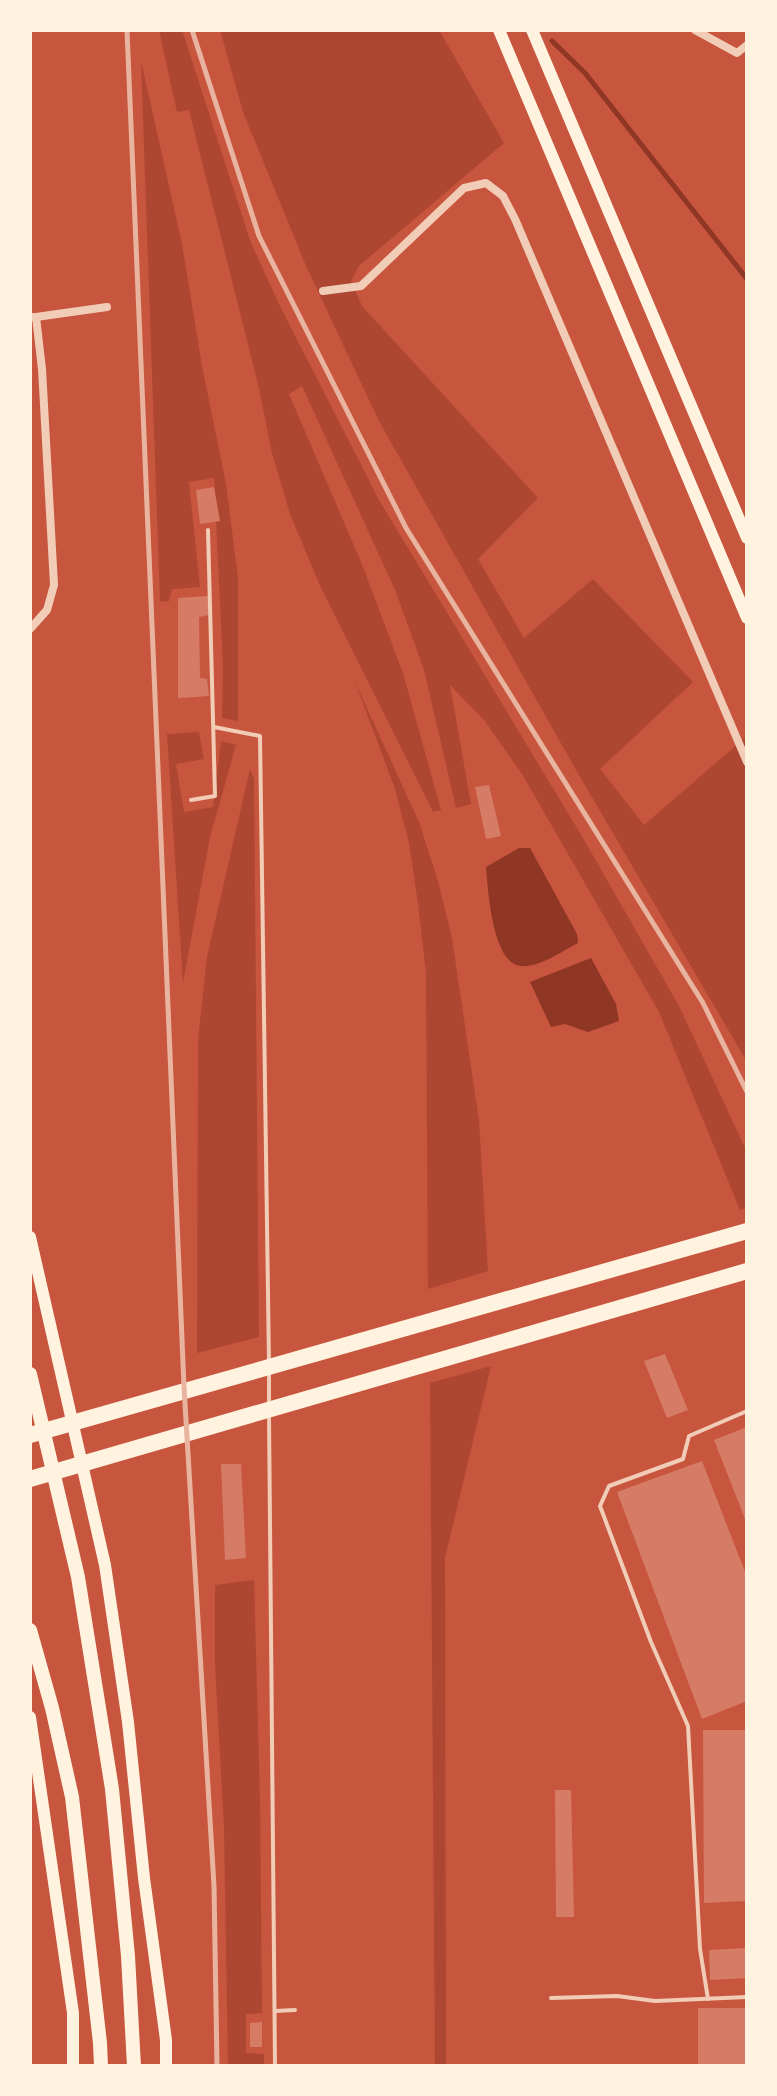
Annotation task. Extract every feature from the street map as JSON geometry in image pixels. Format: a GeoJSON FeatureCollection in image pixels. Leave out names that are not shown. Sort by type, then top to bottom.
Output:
{"type":"FeatureCollection","features":[{"type":"Feature","properties":{"kind":"highway"},"geometry":{"type":"LineString","coordinates":[[30,1435],[747,1231]]}},
{"type":"Feature","properties":{"kind":"highway"},"geometry":{"type":"LineString","coordinates":[[30,1479],[747,1271]]}},
{"type":"Feature","properties":{"kind":"highway"},"geometry":{"type":"LineString","coordinates":[[30,1374],[78,1577],[112,1789],[135,2066]]}},
{"type":"Feature","properties":{"kind":"highway"},"geometry":{"type":"LineString","coordinates":[[30,1630],[72,1797],[100,2066]]}},
{"type":"Feature","properties":{"kind":"main road"},"geometry":{"type":"LineString","coordinates":[[499,30],[747,618]]}},
{"type":"Feature","properties":{"kind":"main road"},"geometry":{"type":"LineString","coordinates":[[532,30],[747,538]]}},
{"type":"Feature","properties":{"kind":"main road"},"geometry":{"type":"LineString","coordinates":[[30,1237],[105,1565],[128,1722],[144,1878],[166,2040],[166,2066]]}},
{"type":"Feature","properties":{"kind":"main road"},"geometry":{"type":"LineString","coordinates":[[30,1717],[73,2013],[73,2066]]}},
{"type":"Feature","properties":{"kind":"street"},"geometry":{"type":"LineString","coordinates":[[695,30],[737,53],[747,45]]}},
{"type":"Feature","properties":{"kind":"street"},"geometry":{"type":"LineString","coordinates":[[323,291],[361,286],[464,188],[486,183],[503,196],[747,762]]}},
{"type":"Feature","properties":{"kind":"street"},"geometry":{"type":"LineString","coordinates":[[30,629],[47,610],[54,585],[42,369],[33,317],[107,307]]}},
{"type":"Feature","properties":{"kind":"lane"},"geometry":{"type":"LineString","coordinates":[[191,800],[215,796],[208,530]]}},
{"type":"Feature","properties":{"kind":"lane"},"geometry":{"type":"LineString","coordinates":[[214,727],[260,736],[275,2066]]}},
{"type":"Feature","properties":{"kind":"lane"},"geometry":{"type":"LineString","coordinates":[[708,1999],[700,1949],[688,1726],[651,1642],[600,1506],[609,1486],[683,1459],[689,1436],[747,1411]]}},
{"type":"Feature","properties":{"kind":"lane"},"geometry":{"type":"LineString","coordinates":[[551,1998],[617,1996],[655,2001],[747,1997]]}},
{"type":"Feature","properties":{"kind":"lane"},"geometry":{"type":"LineString","coordinates":[[275,2011],[295,2010]]}},
{"type":"Feature","properties":{"kind":"shaded area"},"geometry":{"type":"Polygon","coordinates":[[[159,30],[182,30],[251,243],[379,500],[583,838],[679,1006],[747,1152],[747,1208],[740,1210],[659,1012],[522,774],[484,720],[450,685],[471,804],[456,808],[424,670],[396,592],[302,386],[289,394],[361,562],[403,673],[441,810],[433,812],[321,588],[290,514],[272,453],[259,388],[189,110],[177,112],[159,30]]]}},
{"type":"Feature","properties":{"kind":"shaded area"},"geometry":{"type":"Polygon","coordinates":[[[220,30],[439,30],[504,143],[359,266],[351,281],[362,306],[538,498],[478,559],[524,638],[593,579],[693,682],[600,769],[644,825],[747,736],[747,1062],[576,770],[379,421],[306,266],[243,112],[220,30]]]}},
{"type":"Feature","properties":{"kind":"shaded area"},"geometry":{"type":"Polygon","coordinates":[[[141,61],[182,244],[226,484],[238,578],[238,721],[222,718],[223,667],[214,478],[189,482],[200,587],[172,589],[169,601],[160,602],[141,61]]]}},
{"type":"Feature","properties":{"kind":"shaded area"},"geometry":{"type":"Polygon","coordinates":[[[355,682],[419,822],[438,881],[452,938],[479,1121],[488,1271],[428,1289],[426,973],[418,904],[409,843],[395,789],[355,682]]]}},
{"type":"Feature","properties":{"kind":"shaded area"},"geometry":{"type":"Polygon","coordinates":[[[199,732],[204,759],[176,764],[184,812],[213,807],[221,741],[236,745],[210,837],[183,983],[167,734],[199,732]]]}},
{"type":"Feature","properties":{"kind":"shaded area"},"geometry":{"type":"Polygon","coordinates":[[[250,769],[254,779],[259,1337],[197,1353],[198,1039],[207,957],[250,769]]]}},
{"type":"Feature","properties":{"kind":"shaded area"},"geometry":{"type":"Polygon","coordinates":[[[519,848],[530,848],[577,934],[578,943],[543,962],[528,966],[511,962],[498,940],[490,907],[486,867],[519,848]]]}},
{"type":"Feature","properties":{"kind":"shaded area"},"geometry":{"type":"Polygon","coordinates":[[[591,958],[616,1004],[619,1021],[588,1032],[565,1024],[551,1027],[530,982],[591,958]]]}},
{"type":"Feature","properties":{"kind":"shaded area"},"geometry":{"type":"Polygon","coordinates":[[[491,1366],[445,1558],[446,2066],[435,2066],[430,1383],[491,1366]]]}},
{"type":"Feature","properties":{"kind":"shaded area"},"geometry":{"type":"Polygon","coordinates":[[[254,1580],[262,2013],[246,2014],[246,2053],[264,2054],[264,2066],[228,2066],[224,1828],[215,1664],[215,1585],[254,1580]]]}},
{"type":"Feature","properties":{"kind":"building"},"geometry":{"type":"Polygon","coordinates":[[[214,487],[220,521],[200,524],[196,490],[214,487]]]}},
{"type":"Feature","properties":{"kind":"building"},"geometry":{"type":"Polygon","coordinates":[[[208,596],[209,615],[199,617],[200,678],[207,679],[209,696],[178,698],[178,598],[208,596]]]}},
{"type":"Feature","properties":{"kind":"building"},"geometry":{"type":"Polygon","coordinates":[[[489,785],[501,836],[486,839],[475,787],[489,785]]]}},
{"type":"Feature","properties":{"kind":"building"},"geometry":{"type":"Polygon","coordinates":[[[665,1354],[688,1410],[667,1418],[644,1361],[665,1354]]]}},
{"type":"Feature","properties":{"kind":"building"},"geometry":{"type":"Polygon","coordinates":[[[747,1427],[747,1524],[714,1440],[747,1427]]]}},
{"type":"Feature","properties":{"kind":"building"},"geometry":{"type":"Polygon","coordinates":[[[702,1461],[747,1577],[747,1701],[702,1719],[617,1492],[702,1461]]]}},
{"type":"Feature","properties":{"kind":"building"},"geometry":{"type":"Polygon","coordinates":[[[221,1464],[241,1464],[246,1558],[225,1560],[221,1464]]]}},
{"type":"Feature","properties":{"kind":"building"},"geometry":{"type":"Polygon","coordinates":[[[703,1730],[747,1730],[747,1901],[704,1903],[703,1730]]]}},
{"type":"Feature","properties":{"kind":"building"},"geometry":{"type":"Polygon","coordinates":[[[555,1790],[571,1790],[574,1917],[556,1917],[555,1790]]]}},
{"type":"Feature","properties":{"kind":"building"},"geometry":{"type":"Polygon","coordinates":[[[747,1948],[747,1978],[710,1980],[709,1950],[747,1948]]]}},
{"type":"Feature","properties":{"kind":"building"},"geometry":{"type":"Polygon","coordinates":[[[698,2008],[747,2008],[747,2066],[698,2066],[698,2008]]]}},
{"type":"Feature","properties":{"kind":"building"},"geometry":{"type":"Polygon","coordinates":[[[262,2022],[262,2047],[250,2047],[250,2023],[262,2022]]]}},
{"type":"Feature","properties":{"kind":"waterway"},"geometry":{"type":"LineString","coordinates":[[552,41],[585,73],[747,279]]}},
{"type":"Feature","properties":{"kind":"railway"},"geometry":{"type":"LineString","coordinates":[[127,30],[184,1387],[214,1886],[217,2066]]}},
{"type":"Feature","properties":{"kind":"railway"},"geometry":{"type":"LineString","coordinates":[[192,30],[259,236],[406,528],[703,1003],[747,1092]]}}]}
